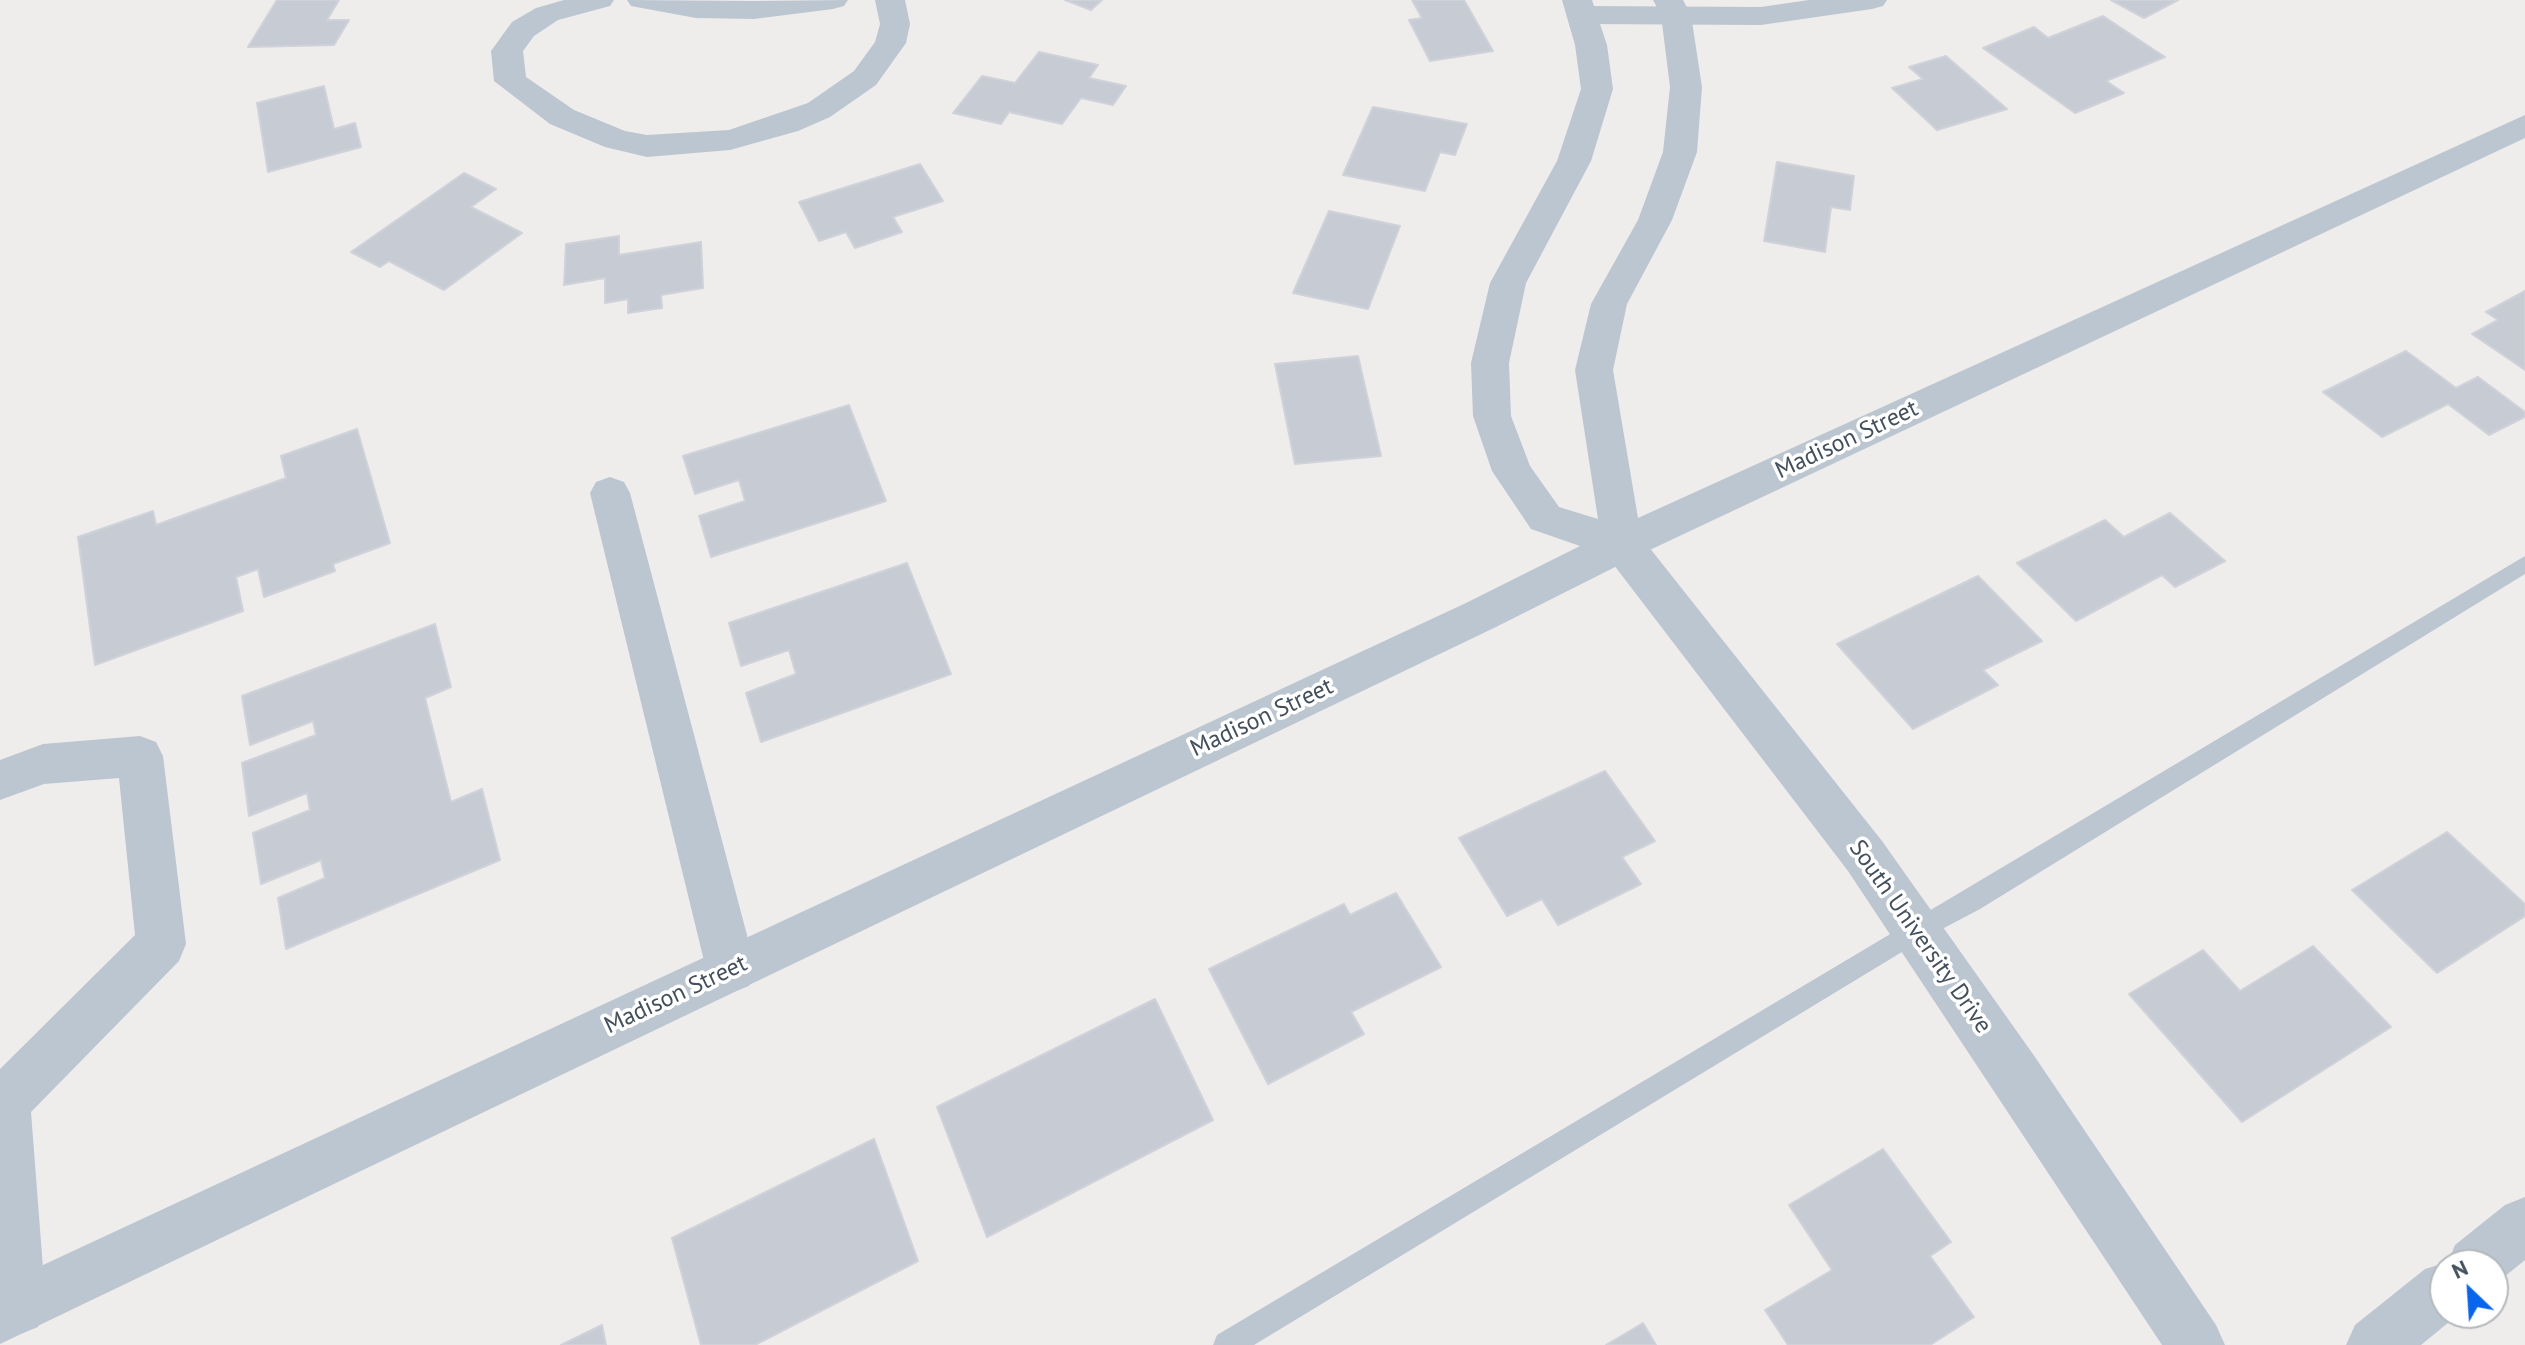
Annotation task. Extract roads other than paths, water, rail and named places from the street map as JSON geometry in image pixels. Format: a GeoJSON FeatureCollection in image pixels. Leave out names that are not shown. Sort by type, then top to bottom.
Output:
{"type":"FeatureCollection","features":[{"type":"Feature","properties":{"kind":"street"},"geometry":{"type":"LineString","coordinates":[[599,0],[547,14],[523,29],[507,51],[510,81],[562,117],[617,140],[647,146],[730,140],[786,124],[841,97],[865,78],[890,43],[895,24],[890,0]]}},
{"type":"Feature","properties":{"kind":"street"},"geometry":{"type":"LineString","coordinates":[[642,0],[696,9],[754,10],[833,0]]}},
{"type":"Feature","properties":{"kind":"street"},"geometry":{"type":"LineString","coordinates":[[1672,8],[1686,87],[1680,152],[1655,220],[1609,304],[1594,370],[1622,544],[1545,518],[1512,471],[1492,416],[1490,363],[1508,283],[1574,161],[1590,120],[1597,89],[1591,45],[1580,8],[1672,8],[1761,16],[1872,0]]}},
{"type":"Feature","properties":{"kind":"street","name":"Madison Street"},"geometry":{"type":"LineString","coordinates":[[9,1311],[1481,615],[1622,544],[2525,125]]}},
{"type":"Feature","properties":{"kind":"street"},"geometry":{"type":"LineString","coordinates":[[610,493],[731,969]]}},
{"type":"Feature","properties":{"kind":"street","name":"South University Drive"},"geometry":{"type":"LineString","coordinates":[[1622,544],[1865,856],[2017,1075],[2196,1345]]}},
{"type":"Feature","properties":{"kind":"street"},"geometry":{"type":"LineString","coordinates":[[0,780],[43,764],[140,756],[161,944],[2,1102],[9,1311]]}},
{"type":"Feature","properties":{"kind":"street"},"geometry":{"type":"LineString","coordinates":[[2495,1249],[2525,1225]]}},
{"type":"Feature","properties":{"kind":"street"},"geometry":{"type":"LineString","coordinates":[[2375,1345],[2429,1302]]}},
{"type":"Feature","properties":{"kind":"lane"},"geometry":{"type":"LineString","coordinates":[[1227,1345],[1916,930],[1971,901],[2525,564]]}}]}
